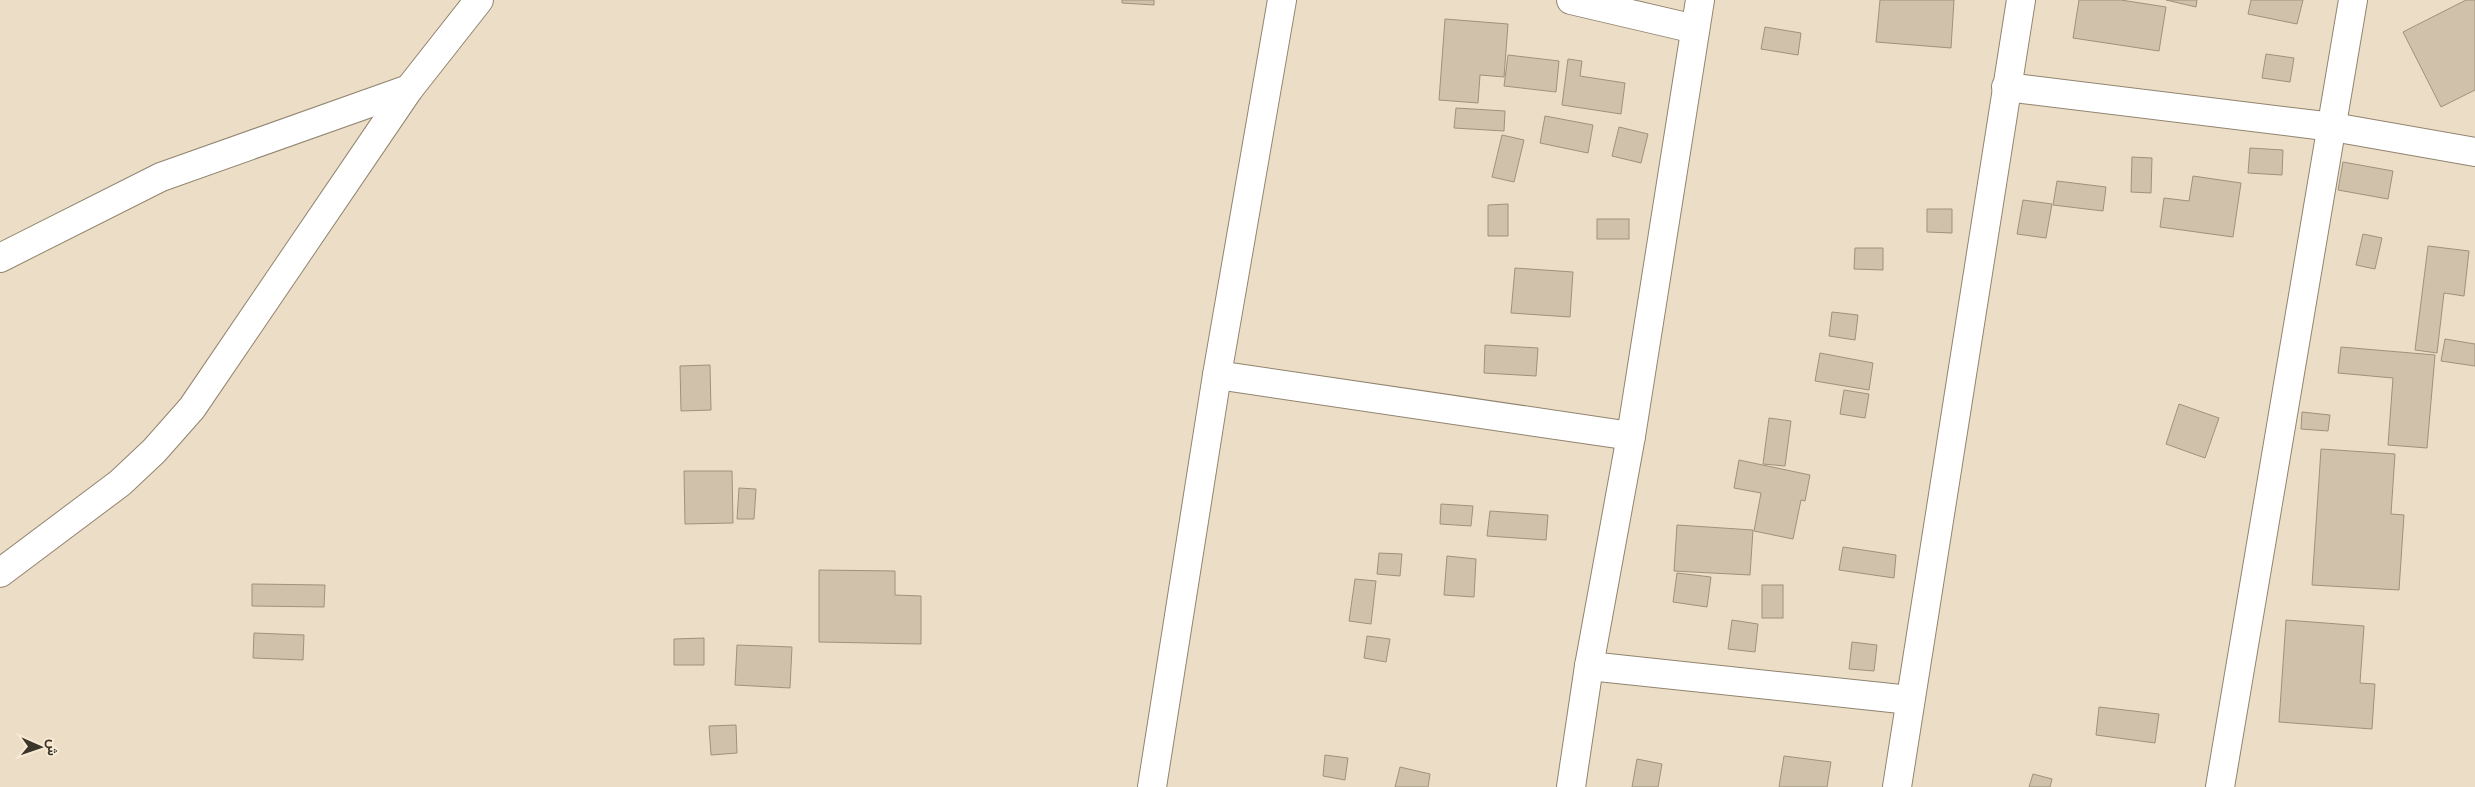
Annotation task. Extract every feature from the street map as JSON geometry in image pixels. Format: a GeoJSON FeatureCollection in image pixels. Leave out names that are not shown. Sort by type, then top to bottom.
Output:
{"type":"FeatureCollection","features":[{"type":"Feature","properties":{"kind":"street"},"geometry":{"type":"LineString","coordinates":[[0,573],[120,483],[154,451],[192,408],[408,89],[480,0]]}},
{"type":"Feature","properties":{"kind":"street"},"geometry":{"type":"LineString","coordinates":[[1152,787],[1217,375],[1282,0]]}},
{"type":"Feature","properties":{"kind":"street"},"geometry":{"type":"LineString","coordinates":[[1571,0],[1695,29]]}},
{"type":"Feature","properties":{"kind":"street"},"geometry":{"type":"LineString","coordinates":[[1571,787],[1589,666],[1631,436],[1700,0]]}},
{"type":"Feature","properties":{"kind":"street"},"geometry":{"type":"LineString","coordinates":[[1897,787],[2021,0]]}},
{"type":"Feature","properties":{"kind":"street"},"geometry":{"type":"LineString","coordinates":[[2220,787],[2353,0]]}},
{"type":"Feature","properties":{"kind":"street"},"geometry":{"type":"LineString","coordinates":[[2006,87],[2333,127],[2475,152]]}},
{"type":"Feature","properties":{"kind":"street"},"geometry":{"type":"LineString","coordinates":[[0,258],[161,177],[408,89]]}},
{"type":"Feature","properties":{"kind":"street"},"geometry":{"type":"LineString","coordinates":[[1217,375],[1631,436]]}},
{"type":"Feature","properties":{"kind":"street"},"geometry":{"type":"LineString","coordinates":[[1589,666],[1910,700]]}},
{"type":"Feature","properties":{"kind":"building"},"geometry":{"type":"Polygon","coordinates":[[[1122,0],[1154,0],[1154,5],[1122,3],[1122,0]]]}},
{"type":"Feature","properties":{"kind":"building"},"geometry":{"type":"Polygon","coordinates":[[[1880,0],[1954,0],[1951,48],[1876,42],[1880,0]]]}},
{"type":"Feature","properties":{"kind":"building"},"geometry":{"type":"Polygon","coordinates":[[[2079,0],[2121,0],[2166,7],[2159,51],[2073,38],[2079,0]]]}},
{"type":"Feature","properties":{"kind":"building"},"geometry":{"type":"Polygon","coordinates":[[[2166,0],[2197,0],[2196,7],[2166,0]]]}},
{"type":"Feature","properties":{"kind":"building"},"geometry":{"type":"Polygon","coordinates":[[[2251,0],[2303,0],[2297,24],[2248,14],[2251,0]]]}},
{"type":"Feature","properties":{"kind":"building"},"geometry":{"type":"Polygon","coordinates":[[[2466,0],[2475,0],[2475,90],[2441,107],[2403,32],[2466,0]]]}},
{"type":"Feature","properties":{"kind":"building"},"geometry":{"type":"Polygon","coordinates":[[[1445,19],[1508,24],[1504,77],[1480,75],[1478,103],[1439,100],[1445,19]]]}},
{"type":"Feature","properties":{"kind":"building"},"geometry":{"type":"Polygon","coordinates":[[[1765,27],[1801,33],[1798,55],[1761,49],[1765,27]]]}},
{"type":"Feature","properties":{"kind":"building"},"geometry":{"type":"Polygon","coordinates":[[[2266,54],[2294,58],[2290,82],[2262,78],[2266,54]]]}},
{"type":"Feature","properties":{"kind":"building"},"geometry":{"type":"Polygon","coordinates":[[[1508,55],[1559,61],[1556,92],[1504,86],[1508,55]]]}},
{"type":"Feature","properties":{"kind":"building"},"geometry":{"type":"Polygon","coordinates":[[[1568,59],[1582,61],[1580,76],[1625,83],[1621,114],[1562,105],[1568,59]]]}},
{"type":"Feature","properties":{"kind":"building"},"geometry":{"type":"Polygon","coordinates":[[[1456,108],[1505,111],[1504,131],[1454,128],[1456,108]]]}},
{"type":"Feature","properties":{"kind":"building"},"geometry":{"type":"Polygon","coordinates":[[[1545,116],[1593,125],[1588,153],[1540,143],[1545,116]]]}},
{"type":"Feature","properties":{"kind":"building"},"geometry":{"type":"Polygon","coordinates":[[[1619,127],[1648,134],[1641,163],[1612,156],[1619,127]]]}},
{"type":"Feature","properties":{"kind":"building"},"geometry":{"type":"Polygon","coordinates":[[[1502,135],[1524,140],[1514,182],[1492,177],[1502,135]]]}},
{"type":"Feature","properties":{"kind":"building"},"geometry":{"type":"Polygon","coordinates":[[[2250,148],[2283,150],[2282,175],[2248,173],[2250,148]]]}},
{"type":"Feature","properties":{"kind":"building"},"geometry":{"type":"Polygon","coordinates":[[[2132,157],[2152,158],[2151,193],[2131,192],[2132,157]]]}},
{"type":"Feature","properties":{"kind":"building"},"geometry":{"type":"Polygon","coordinates":[[[2343,162],[2393,171],[2388,199],[2338,190],[2343,162]]]}},
{"type":"Feature","properties":{"kind":"building"},"geometry":{"type":"Polygon","coordinates":[[[2193,176],[2241,183],[2233,237],[2160,227],[2164,198],[2189,201],[2193,176]]]}},
{"type":"Feature","properties":{"kind":"building"},"geometry":{"type":"Polygon","coordinates":[[[2057,181],[2106,187],[2103,211],[2053,205],[2057,181]]]}},
{"type":"Feature","properties":{"kind":"building"},"geometry":{"type":"Polygon","coordinates":[[[2023,200],[2052,204],[2046,238],[2017,234],[2023,200]]]}},
{"type":"Feature","properties":{"kind":"building"},"geometry":{"type":"Polygon","coordinates":[[[1508,204],[1508,236],[1488,236],[1488,205],[1508,204]]]}},
{"type":"Feature","properties":{"kind":"building"},"geometry":{"type":"Polygon","coordinates":[[[1927,209],[1952,209],[1952,233],[1927,232],[1927,209]]]}},
{"type":"Feature","properties":{"kind":"building"},"geometry":{"type":"Polygon","coordinates":[[[1597,219],[1629,219],[1629,239],[1597,239],[1597,219]]]}},
{"type":"Feature","properties":{"kind":"building"},"geometry":{"type":"Polygon","coordinates":[[[2363,234],[2382,238],[2375,269],[2356,265],[2363,234]]]}},
{"type":"Feature","properties":{"kind":"building"},"geometry":{"type":"Polygon","coordinates":[[[2428,246],[2469,251],[2464,296],[2444,293],[2437,353],[2415,350],[2428,246]]]}},
{"type":"Feature","properties":{"kind":"building"},"geometry":{"type":"Polygon","coordinates":[[[1855,248],[1883,248],[1883,270],[1854,269],[1855,248]]]}},
{"type":"Feature","properties":{"kind":"building"},"geometry":{"type":"Polygon","coordinates":[[[1515,268],[1573,272],[1570,317],[1511,313],[1515,268]]]}},
{"type":"Feature","properties":{"kind":"building"},"geometry":{"type":"Polygon","coordinates":[[[1832,312],[1858,315],[1855,340],[1829,336],[1832,312]]]}},
{"type":"Feature","properties":{"kind":"building"},"geometry":{"type":"Polygon","coordinates":[[[2445,339],[2475,344],[2475,366],[2441,361],[2445,339]]]}},
{"type":"Feature","properties":{"kind":"building"},"geometry":{"type":"Polygon","coordinates":[[[1485,345],[1538,348],[1536,376],[1484,373],[1485,345]]]}},
{"type":"Feature","properties":{"kind":"building"},"geometry":{"type":"Polygon","coordinates":[[[2341,347],[2435,355],[2427,448],[2388,445],[2393,378],[2338,373],[2341,347]]]}},
{"type":"Feature","properties":{"kind":"building"},"geometry":{"type":"Polygon","coordinates":[[[1820,353],[1873,363],[1869,390],[1815,381],[1820,353]]]}},
{"type":"Feature","properties":{"kind":"building"},"geometry":{"type":"Polygon","coordinates":[[[710,365],[711,410],[681,411],[680,366],[710,365]]]}},
{"type":"Feature","properties":{"kind":"building"},"geometry":{"type":"Polygon","coordinates":[[[1844,390],[1869,394],[1865,418],[1840,414],[1844,390]]]}},
{"type":"Feature","properties":{"kind":"building"},"geometry":{"type":"Polygon","coordinates":[[[2179,404],[2219,418],[2205,458],[2166,444],[2179,404]]]}},
{"type":"Feature","properties":{"kind":"building"},"geometry":{"type":"Polygon","coordinates":[[[2302,412],[2330,415],[2328,431],[2301,429],[2302,412]]]}},
{"type":"Feature","properties":{"kind":"building"},"geometry":{"type":"Polygon","coordinates":[[[1769,418],[1791,421],[1785,466],[1763,464],[1769,418]]]}},
{"type":"Feature","properties":{"kind":"building"},"geometry":{"type":"Polygon","coordinates":[[[2321,449],[2395,454],[2391,514],[2404,515],[2399,590],[2312,585],[2321,449]]]}},
{"type":"Feature","properties":{"kind":"building"},"geometry":{"type":"Polygon","coordinates":[[[1739,460],[1810,475],[1805,501],[1801,500],[1793,539],[1754,531],[1761,493],[1734,488],[1739,460]]]}},
{"type":"Feature","properties":{"kind":"building"},"geometry":{"type":"Polygon","coordinates":[[[684,471],[732,471],[733,523],[685,524],[684,471]]]}},
{"type":"Feature","properties":{"kind":"building"},"geometry":{"type":"Polygon","coordinates":[[[739,488],[756,489],[754,519],[737,519],[739,488]]]}},
{"type":"Feature","properties":{"kind":"building"},"geometry":{"type":"Polygon","coordinates":[[[1441,504],[1473,506],[1471,526],[1440,524],[1441,504]]]}},
{"type":"Feature","properties":{"kind":"building"},"geometry":{"type":"Polygon","coordinates":[[[1490,511],[1548,515],[1546,540],[1487,536],[1490,511]]]}},
{"type":"Feature","properties":{"kind":"building"},"geometry":{"type":"Polygon","coordinates":[[[1677,525],[1753,530],[1750,575],[1674,571],[1677,525]]]}},
{"type":"Feature","properties":{"kind":"building"},"geometry":{"type":"Polygon","coordinates":[[[1843,547],[1896,555],[1894,578],[1839,570],[1843,547]]]}},
{"type":"Feature","properties":{"kind":"building"},"geometry":{"type":"Polygon","coordinates":[[[1379,553],[1402,554],[1400,576],[1377,574],[1379,553]]]}},
{"type":"Feature","properties":{"kind":"building"},"geometry":{"type":"Polygon","coordinates":[[[1447,556],[1476,559],[1474,597],[1444,595],[1447,556]]]}},
{"type":"Feature","properties":{"kind":"building"},"geometry":{"type":"Polygon","coordinates":[[[819,570],[895,571],[895,595],[921,596],[921,644],[819,642],[819,570]]]}},
{"type":"Feature","properties":{"kind":"building"},"geometry":{"type":"Polygon","coordinates":[[[1677,573],[1711,577],[1707,607],[1673,602],[1677,573]]]}},
{"type":"Feature","properties":{"kind":"building"},"geometry":{"type":"Polygon","coordinates":[[[1355,579],[1376,581],[1371,624],[1349,621],[1355,579]]]}},
{"type":"Feature","properties":{"kind":"building"},"geometry":{"type":"Polygon","coordinates":[[[252,584],[325,585],[324,607],[252,606],[252,584]]]}},
{"type":"Feature","properties":{"kind":"building"},"geometry":{"type":"Polygon","coordinates":[[[1762,585],[1783,585],[1783,618],[1762,618],[1762,585]]]}},
{"type":"Feature","properties":{"kind":"building"},"geometry":{"type":"Polygon","coordinates":[[[1732,620],[1758,624],[1755,652],[1728,649],[1732,620]]]}},
{"type":"Feature","properties":{"kind":"building"},"geometry":{"type":"Polygon","coordinates":[[[2286,620],[2364,626],[2360,683],[2375,684],[2372,729],[2279,722],[2286,620]]]}},
{"type":"Feature","properties":{"kind":"building"},"geometry":{"type":"Polygon","coordinates":[[[254,633],[304,635],[303,660],[253,658],[254,633]]]}},
{"type":"Feature","properties":{"kind":"building"},"geometry":{"type":"Polygon","coordinates":[[[1367,636],[1390,639],[1386,662],[1364,658],[1367,636]]]}},
{"type":"Feature","properties":{"kind":"building"},"geometry":{"type":"Polygon","coordinates":[[[704,638],[704,665],[674,665],[674,639],[704,638]]]}},
{"type":"Feature","properties":{"kind":"building"},"geometry":{"type":"Polygon","coordinates":[[[1852,642],[1877,645],[1874,671],[1849,669],[1852,642]]]}},
{"type":"Feature","properties":{"kind":"building"},"geometry":{"type":"Polygon","coordinates":[[[737,645],[792,647],[790,688],[735,685],[737,645]]]}},
{"type":"Feature","properties":{"kind":"building"},"geometry":{"type":"Polygon","coordinates":[[[2099,707],[2159,714],[2155,743],[2096,735],[2099,707]]]}},
{"type":"Feature","properties":{"kind":"building"},"geometry":{"type":"Polygon","coordinates":[[[736,725],[737,753],[711,755],[709,726],[736,725]]]}},
{"type":"Feature","properties":{"kind":"building"},"geometry":{"type":"Polygon","coordinates":[[[1325,755],[1348,758],[1345,780],[1323,776],[1325,755]]]}},
{"type":"Feature","properties":{"kind":"building"},"geometry":{"type":"Polygon","coordinates":[[[1784,756],[1831,762],[1827,787],[1779,787],[1784,756]]]}},
{"type":"Feature","properties":{"kind":"building"},"geometry":{"type":"Polygon","coordinates":[[[1637,759],[1662,764],[1658,787],[1632,787],[1637,759]]]}},
{"type":"Feature","properties":{"kind":"building"},"geometry":{"type":"Polygon","coordinates":[[[1400,767],[1430,774],[1428,787],[1395,787],[1400,767]]]}},
{"type":"Feature","properties":{"kind":"building"},"geometry":{"type":"Polygon","coordinates":[[[2033,774],[2052,779],[2050,787],[2029,787],[2033,774]]]}}]}
